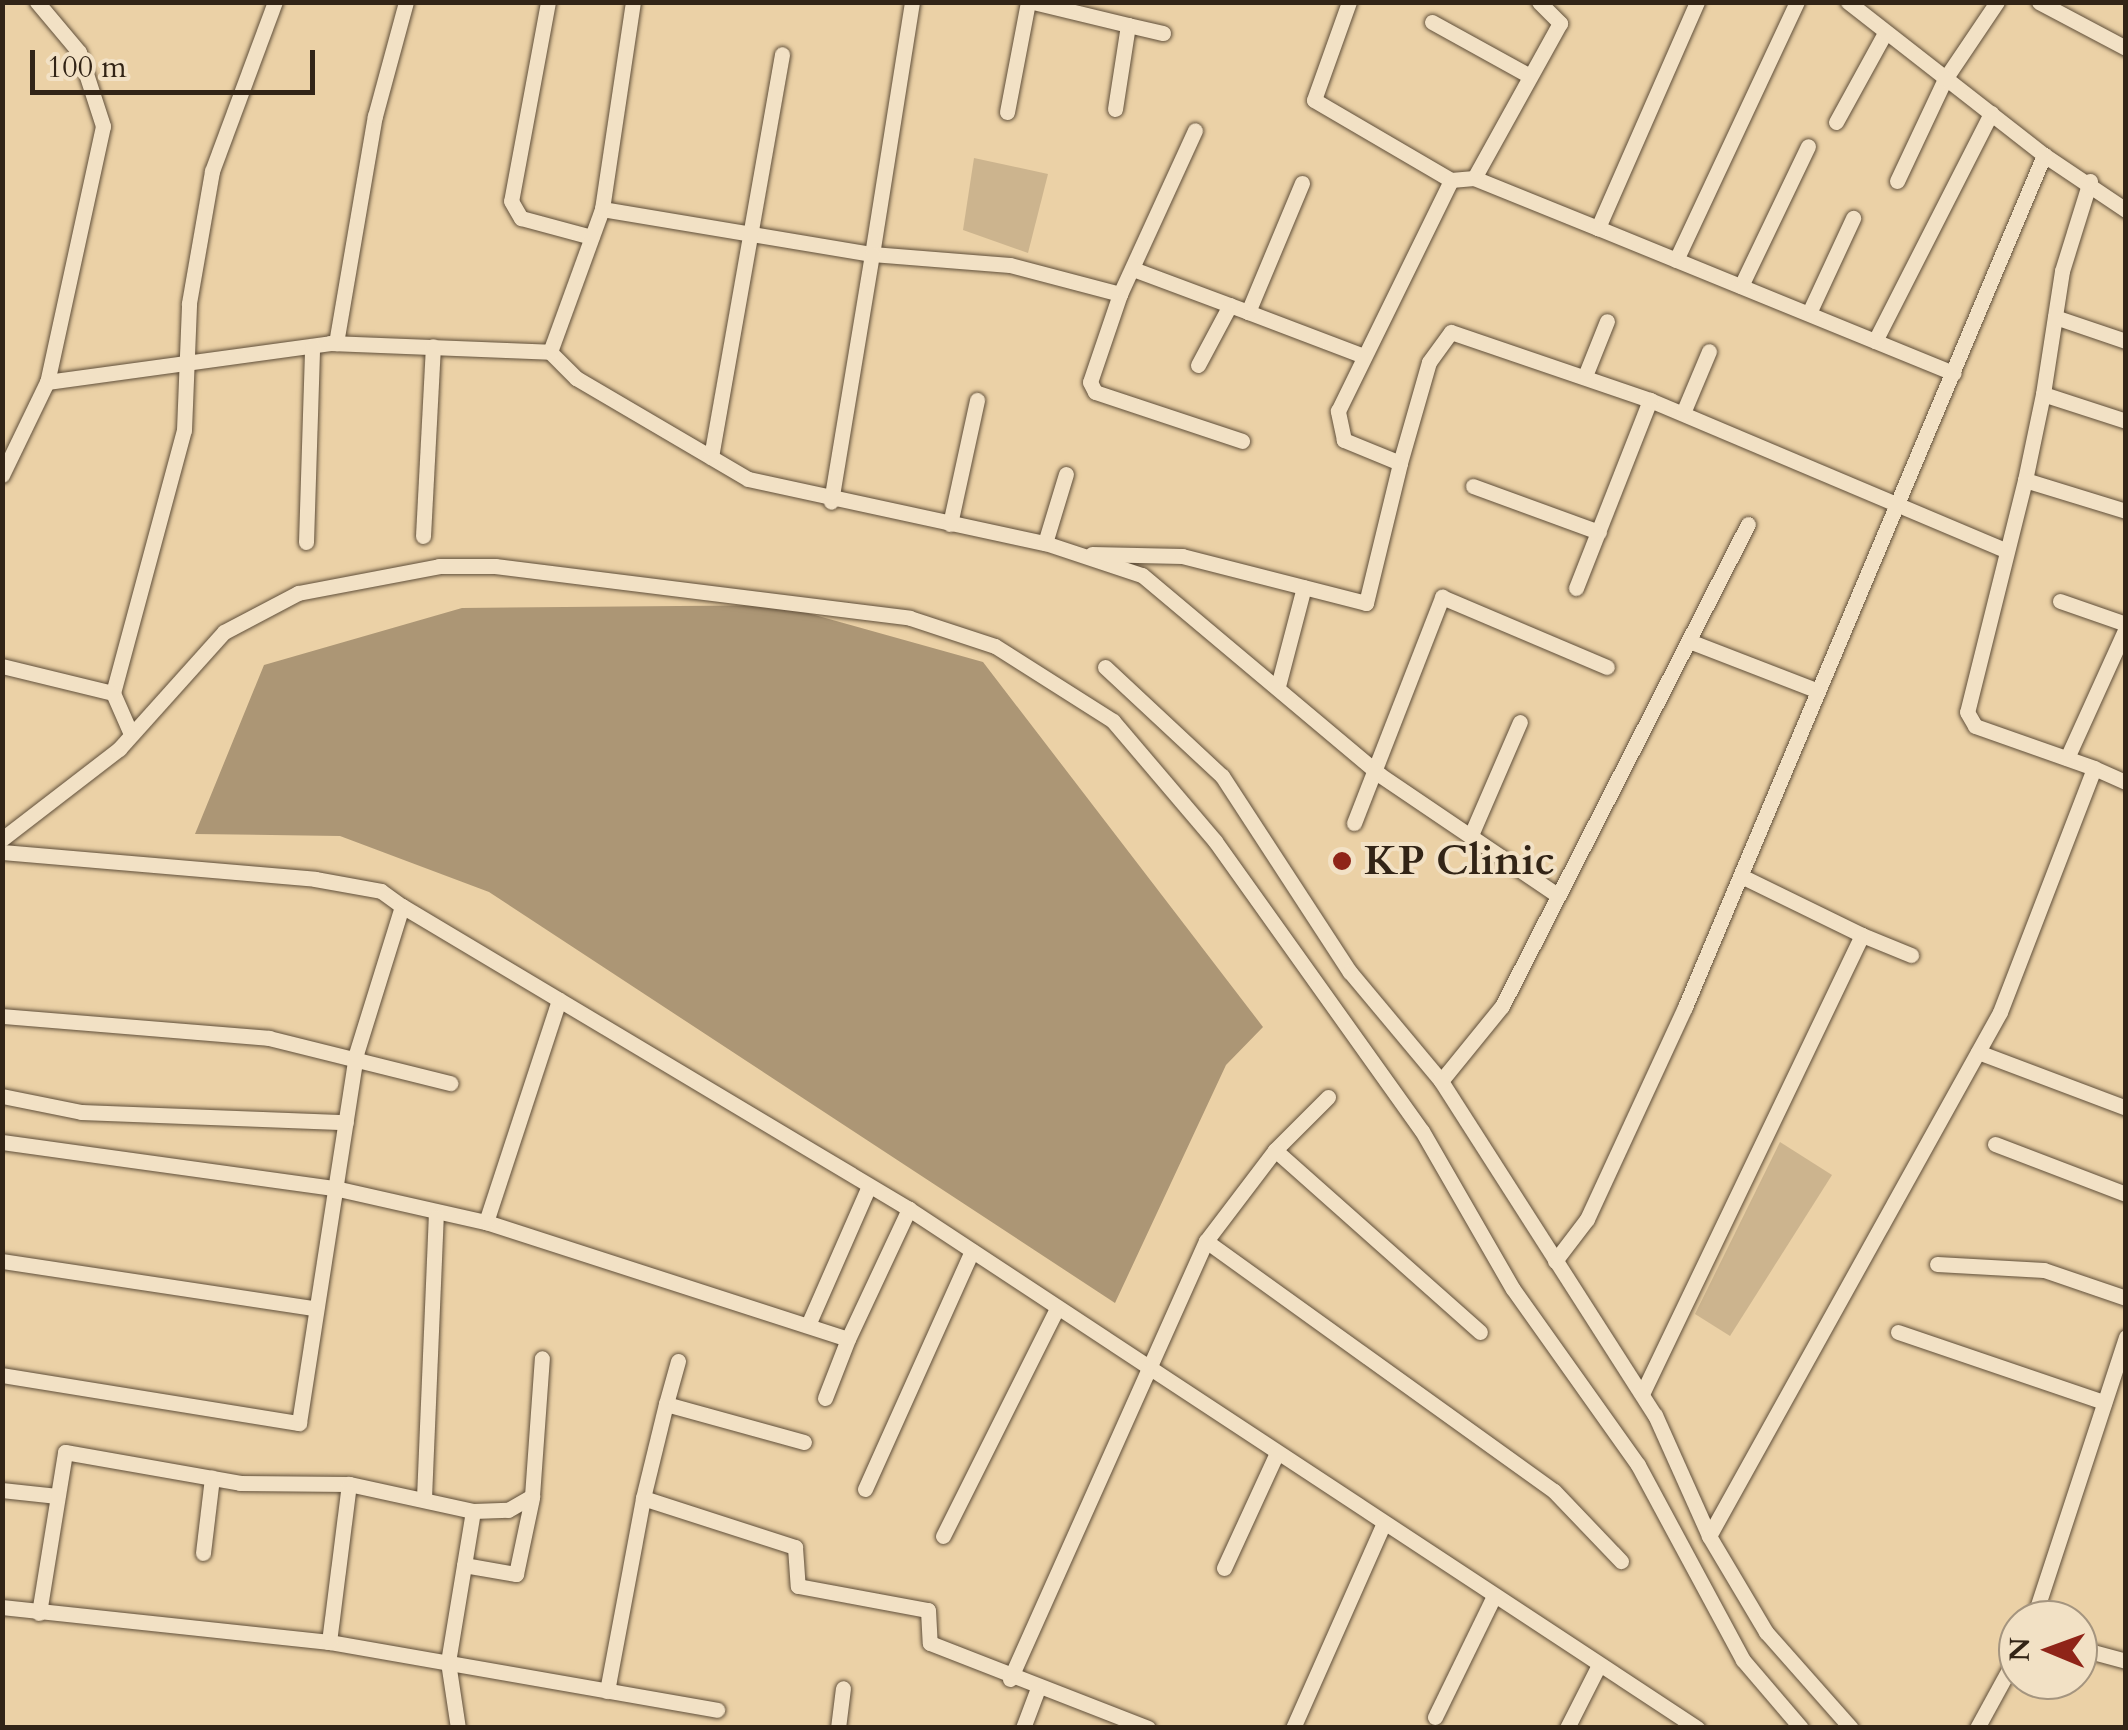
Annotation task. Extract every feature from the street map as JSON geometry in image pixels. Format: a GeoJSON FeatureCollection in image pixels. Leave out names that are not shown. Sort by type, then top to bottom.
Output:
{"type":"FeatureCollection","features":[{"type":"Feature","properties":{"kind":"street"},"geometry":{"type":"LineString","coordinates":[[2,475],[6,452],[47,382],[103,126],[79,52],[38,2]]}},
{"type":"Feature","properties":{"kind":"street"},"geometry":{"type":"LineString","coordinates":[[131,734],[113,693],[172,494],[212,171],[275,2]]}},
{"type":"Feature","properties":{"kind":"street"},"geometry":{"type":"LineString","coordinates":[[336,343],[375,116],[406,2]]}},
{"type":"Feature","properties":{"kind":"street"},"geometry":{"type":"LineString","coordinates":[[548,2],[511,200],[521,218],[592,237]]}},
{"type":"Feature","properties":{"kind":"street"},"geometry":{"type":"LineString","coordinates":[[550,352],[602,209],[633,2]]}},
{"type":"Feature","properties":{"kind":"street"},"geometry":{"type":"LineString","coordinates":[[831,502],[912,2]]}},
{"type":"Feature","properties":{"kind":"street"},"geometry":{"type":"LineString","coordinates":[[1007,112],[1031,2],[1163,33]]}},
{"type":"Feature","properties":{"kind":"street"},"geometry":{"type":"LineString","coordinates":[[1349,2],[1314,100],[1451,180],[1474,178],[1954,373]]}},
{"type":"Feature","properties":{"kind":"street"},"geometry":{"type":"LineString","coordinates":[[1474,178],[1560,23],[1539,2]]}},
{"type":"Feature","properties":{"kind":"street"},"geometry":{"type":"LineString","coordinates":[[1598,228],[1697,2]]}},
{"type":"Feature","properties":{"kind":"street"},"geometry":{"type":"LineString","coordinates":[[1676,260],[1797,2]]}},
{"type":"Feature","properties":{"kind":"street"},"geometry":{"type":"LineString","coordinates":[[1848,2],[2044,156],[2090,181],[2126,210]]}},
{"type":"Feature","properties":{"kind":"street"},"geometry":{"type":"LineString","coordinates":[[1897,181],[1946,79],[1997,2]]}},
{"type":"Feature","properties":{"kind":"street"},"geometry":{"type":"LineString","coordinates":[[2039,2],[2126,48]]}},
{"type":"Feature","properties":{"kind":"street"},"geometry":{"type":"LineString","coordinates":[[1432,22],[1530,76]]}},
{"type":"Feature","properties":{"kind":"street"},"geometry":{"type":"LineString","coordinates":[[1115,109],[1128,26]]}},
{"type":"Feature","properties":{"kind":"street"},"geometry":{"type":"LineString","coordinates":[[1836,122],[1886,32]]}},
{"type":"Feature","properties":{"kind":"street"},"geometry":{"type":"LineString","coordinates":[[710,457],[782,54]]}},
{"type":"Feature","properties":{"kind":"street"},"geometry":{"type":"LineString","coordinates":[[1875,341],[1991,114]]}},
{"type":"Feature","properties":{"kind":"street"},"geometry":{"type":"LineString","coordinates":[[1195,130],[1120,294],[1093,368],[1096,392],[1242,441]]}},
{"type":"Feature","properties":{"kind":"street"},"geometry":{"type":"LineString","coordinates":[[1741,286],[1808,146]]}},
{"type":"Feature","properties":{"kind":"street"},"geometry":{"type":"LineString","coordinates":[[1555,1261],[1587,1219],[1741,876],[1816,690],[2044,156]]}},
{"type":"Feature","properties":{"kind":"street"},"geometry":{"type":"LineString","coordinates":[[1400,463],[1339,433],[1362,355],[1451,180]]}},
{"type":"Feature","properties":{"kind":"street"},"geometry":{"type":"LineString","coordinates":[[2090,181],[2055,317],[2025,480],[2002,549],[1970,720],[2126,782]]}},
{"type":"Feature","properties":{"kind":"street"},"geometry":{"type":"LineString","coordinates":[[1248,312],[1302,182]]}},
{"type":"Feature","properties":{"kind":"street"},"geometry":{"type":"LineString","coordinates":[[602,209],[872,254],[1010,265],[1120,294]]}},
{"type":"Feature","properties":{"kind":"street"},"geometry":{"type":"LineString","coordinates":[[1809,314],[1853,218]]}},
{"type":"Feature","properties":{"kind":"street"},"geometry":{"type":"LineString","coordinates":[[1133,269],[1362,355]]}},
{"type":"Feature","properties":{"kind":"street"},"geometry":{"type":"LineString","coordinates":[[1198,366],[1230,306]]}},
{"type":"Feature","properties":{"kind":"street"},"geometry":{"type":"LineString","coordinates":[[2055,317],[2126,342]]}},
{"type":"Feature","properties":{"kind":"street"},"geometry":{"type":"LineString","coordinates":[[1584,376],[1607,321]]}},
{"type":"Feature","properties":{"kind":"street"},"geometry":{"type":"LineString","coordinates":[[1088,554],[1182,556],[1366,603],[1429,362],[1451,332],[1650,400],[1900,500],[2002,549]]}},
{"type":"Feature","properties":{"kind":"street"},"geometry":{"type":"LineString","coordinates":[[47,382],[188,358],[336,343],[550,352],[748,479],[831,502],[1045,543],[1088,554],[1142,575],[1380,776],[1556,895]]}},
{"type":"Feature","properties":{"kind":"street"},"geometry":{"type":"LineString","coordinates":[[306,542],[312,346]]}},
{"type":"Feature","properties":{"kind":"street"},"geometry":{"type":"LineString","coordinates":[[423,536],[433,346]]}},
{"type":"Feature","properties":{"kind":"street"},"geometry":{"type":"LineString","coordinates":[[1683,413],[1709,352]]}},
{"type":"Feature","properties":{"kind":"street"},"geometry":{"type":"LineString","coordinates":[[2043,394],[2126,421]]}},
{"type":"Feature","properties":{"kind":"street"},"geometry":{"type":"LineString","coordinates":[[950,524],[977,400]]}},
{"type":"Feature","properties":{"kind":"street"},"geometry":{"type":"LineString","coordinates":[[1576,588],[1650,400]]}},
{"type":"Feature","properties":{"kind":"street"},"geometry":{"type":"LineString","coordinates":[[1045,543],[1066,474]]}},
{"type":"Feature","properties":{"kind":"street"},"geometry":{"type":"LineString","coordinates":[[2025,480],[2126,511]]}},
{"type":"Feature","properties":{"kind":"street"},"geometry":{"type":"LineString","coordinates":[[1473,486],[1598,532]]}},
{"type":"Feature","properties":{"kind":"street"},"geometry":{"type":"LineString","coordinates":[[1441,1081],[1490,1027],[1748,524]]}},
{"type":"Feature","properties":{"kind":"street"},"geometry":{"type":"LineString","coordinates":[[2,839],[80,786],[252,612],[298,593],[439,566],[612,577],[910,618],[995,646],[1113,722],[1216,841],[1422,1130],[1513,1289],[1638,1465],[1743,1660],[1800,1728]]}},
{"type":"Feature","properties":{"kind":"street"},"geometry":{"type":"LineString","coordinates":[[1278,686],[1304,587]]}},
{"type":"Feature","properties":{"kind":"street"},"geometry":{"type":"LineString","coordinates":[[1354,824],[1380,776],[1442,597],[1606,667]]}},
{"type":"Feature","properties":{"kind":"street"},"geometry":{"type":"LineString","coordinates":[[2060,601],[2126,626],[2067,758]]}},
{"type":"Feature","properties":{"kind":"street"},"geometry":{"type":"LineString","coordinates":[[1689,641],[1816,690]]}},
{"type":"Feature","properties":{"kind":"street"},"geometry":{"type":"LineString","coordinates":[[2,666],[113,693]]}},
{"type":"Feature","properties":{"kind":"street"},"geometry":{"type":"LineString","coordinates":[[1106,667],[1222,776],[1350,972],[1441,1081],[1642,1394],[1709,1536],[1766,1632],[1851,1728]]}},
{"type":"Feature","properties":{"kind":"street"},"geometry":{"type":"LineString","coordinates":[[1472,835],[1520,722]]}},
{"type":"Feature","properties":{"kind":"street"},"geometry":{"type":"LineString","coordinates":[[1709,1536],[1978,1052],[2094,768]]}},
{"type":"Feature","properties":{"kind":"street"},"geometry":{"type":"LineString","coordinates":[[2,852],[315,879],[381,891],[909,1209],[1697,1728]]}},
{"type":"Feature","properties":{"kind":"street"},"geometry":{"type":"LineString","coordinates":[[1741,876],[1911,956]]}},
{"type":"Feature","properties":{"kind":"street"},"geometry":{"type":"LineString","coordinates":[[2,1375],[299,1422],[314,1308],[339,1189],[356,1054],[402,906]]}},
{"type":"Feature","properties":{"kind":"street"},"geometry":{"type":"LineString","coordinates":[[1642,1394],[1862,935]]}},
{"type":"Feature","properties":{"kind":"street"},"geometry":{"type":"LineString","coordinates":[[486,1222],[559,1000]]}},
{"type":"Feature","properties":{"kind":"street"},"geometry":{"type":"LineString","coordinates":[[2,1016],[356,1054],[450,1083]]}},
{"type":"Feature","properties":{"kind":"street"},"geometry":{"type":"LineString","coordinates":[[1978,1052],[2126,1108]]}},
{"type":"Feature","properties":{"kind":"street"},"geometry":{"type":"LineString","coordinates":[[2,1096],[81,1112],[346,1122]]}},
{"type":"Feature","properties":{"kind":"street"},"geometry":{"type":"LineString","coordinates":[[1010,1678],[1144,1365],[1206,1241],[1274,1150],[1328,1097]]}},
{"type":"Feature","properties":{"kind":"street"},"geometry":{"type":"LineString","coordinates":[[2,1142],[339,1189],[436,1217],[486,1222],[848,1339]]}},
{"type":"Feature","properties":{"kind":"street"},"geometry":{"type":"LineString","coordinates":[[1994,1144],[2126,1194]]}},
{"type":"Feature","properties":{"kind":"street"},"geometry":{"type":"LineString","coordinates":[[1274,1150],[1480,1332]]}},
{"type":"Feature","properties":{"kind":"street"},"geometry":{"type":"LineString","coordinates":[[808,1325],[869,1186]]}},
{"type":"Feature","properties":{"kind":"street"},"geometry":{"type":"LineString","coordinates":[[825,1398],[909,1209]]}},
{"type":"Feature","properties":{"kind":"street"},"geometry":{"type":"LineString","coordinates":[[424,1498],[436,1217]]}},
{"type":"Feature","properties":{"kind":"street"},"geometry":{"type":"LineString","coordinates":[[1206,1241],[1554,1491],[1621,1561]]}},
{"type":"Feature","properties":{"kind":"street"},"geometry":{"type":"LineString","coordinates":[[865,1488],[972,1251]]}},
{"type":"Feature","properties":{"kind":"street"},"geometry":{"type":"LineString","coordinates":[[2,1261],[314,1308]]}},
{"type":"Feature","properties":{"kind":"street"},"geometry":{"type":"LineString","coordinates":[[1937,1264],[2044,1270],[2126,1298]]}},
{"type":"Feature","properties":{"kind":"street"},"geometry":{"type":"LineString","coordinates":[[943,1536],[1057,1308]]}},
{"type":"Feature","properties":{"kind":"street"},"geometry":{"type":"LineString","coordinates":[[1898,1332],[2104,1402]]}},
{"type":"Feature","properties":{"kind":"street"},"geometry":{"type":"LineString","coordinates":[[2040,1600],[2126,1337]]}},
{"type":"Feature","properties":{"kind":"street"},"geometry":{"type":"LineString","coordinates":[[464,1565],[516,1574],[532,1496],[542,1358]]}},
{"type":"Feature","properties":{"kind":"street"},"geometry":{"type":"LineString","coordinates":[[607,1691],[643,1498],[678,1361]]}},
{"type":"Feature","properties":{"kind":"street"},"geometry":{"type":"LineString","coordinates":[[666,1404],[804,1442]]}},
{"type":"Feature","properties":{"kind":"street"},"geometry":{"type":"LineString","coordinates":[[38,1613],[56,1496],[70,1451],[212,1478],[349,1484],[473,1511],[508,1510],[532,1496]]}},
{"type":"Feature","properties":{"kind":"street"},"geometry":{"type":"LineString","coordinates":[[1224,1568],[1277,1452]]}},
{"type":"Feature","properties":{"kind":"street"},"geometry":{"type":"LineString","coordinates":[[202,1553],[212,1478]]}},
{"type":"Feature","properties":{"kind":"street"},"geometry":{"type":"LineString","coordinates":[[329,1642],[349,1484]]}},
{"type":"Feature","properties":{"kind":"street"},"geometry":{"type":"LineString","coordinates":[[2,1490],[56,1496]]}},
{"type":"Feature","properties":{"kind":"street"},"geometry":{"type":"LineString","coordinates":[[643,1498],[798,1548],[798,1586],[928,1610],[926,1640],[1010,1678],[1144,1727]]}},
{"type":"Feature","properties":{"kind":"street"},"geometry":{"type":"LineString","coordinates":[[458,1728],[448,1662],[473,1511]]}},
{"type":"Feature","properties":{"kind":"street"},"geometry":{"type":"LineString","coordinates":[[1293,1728],[1384,1523]]}},
{"type":"Feature","properties":{"kind":"street"},"geometry":{"type":"LineString","coordinates":[[1435,1718],[1494,1596]]}},
{"type":"Feature","properties":{"kind":"street"},"geometry":{"type":"LineString","coordinates":[[2,1608],[329,1642],[717,1710]]}},
{"type":"Feature","properties":{"kind":"street"},"geometry":{"type":"LineString","coordinates":[[2098,1653],[2126,1661]]}},
{"type":"Feature","properties":{"kind":"street"},"geometry":{"type":"LineString","coordinates":[[1567,1728],[1598,1665]]}},
{"type":"Feature","properties":{"kind":"street"},"geometry":{"type":"LineString","coordinates":[[838,1728],[843,1688]]}},
{"type":"Feature","properties":{"kind":"street"},"geometry":{"type":"LineString","coordinates":[[1023,1728],[1038,1688]]}},
{"type":"Feature","properties":{"kind":"street"},"geometry":{"type":"LineString","coordinates":[[1978,1728],[1998,1690]]}},
{"type":"Feature","properties":{"kind":"shaded area"},"geometry":{"type":"Polygon","coordinates":[[[974,158],[1048,174],[1028,253],[963,230],[974,158]]]}},
{"type":"Feature","properties":{"kind":"shaded area"},"geometry":{"type":"Polygon","coordinates":[[[779,605],[983,662],[1263,1027],[1226,1065],[1115,1303],[489,892],[340,836],[195,834],[264,665],[462,608],[779,605]]]}},
{"type":"Feature","properties":{"kind":"shaded area"},"geometry":{"type":"Polygon","coordinates":[[[1780,1142],[1832,1175],[1730,1336],[1695,1314],[1780,1142]]]}},
{"type":"Feature","properties":{"kind":"place","name":"KP Clinic"},"geometry":{"type":"Point","coordinates":[1342,861]}}]}
